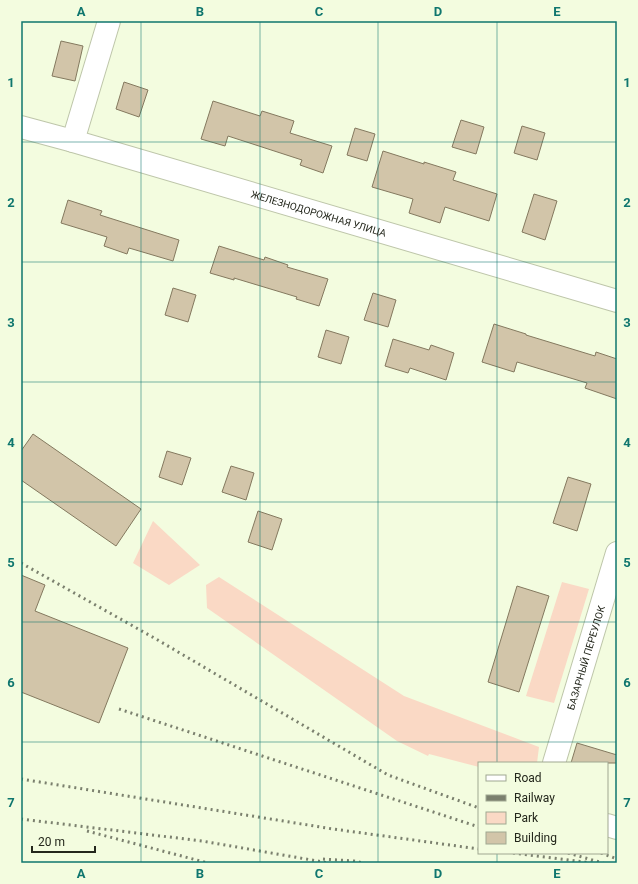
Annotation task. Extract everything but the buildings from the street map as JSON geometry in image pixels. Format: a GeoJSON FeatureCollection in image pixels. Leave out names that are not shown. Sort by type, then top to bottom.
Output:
{"type":"FeatureCollection","features":[{"type":"Feature","properties":{"kind":"street"},"geometry":{"type":"LineString","coordinates":[[73,141],[110,21]]}},
{"type":"Feature","properties":{"kind":"street","name":"ЖЕЛЕЗНОДОРОЖНАЯ УЛИЦА"},"geometry":{"type":"LineString","coordinates":[[21,127],[617,301]]}},
{"type":"Feature","properties":{"kind":"street","name":"БАЗАРНЫЙ ПЕРЕУЛОК"},"geometry":{"type":"LineString","coordinates":[[554,762],[617,553]]}},
{"type":"Feature","properties":{"kind":"green space"},"geometry":{"type":"Polygon","coordinates":[[[153,521],[200,565],[169,585],[133,563],[153,521]]]}},
{"type":"Feature","properties":{"kind":"green space"},"geometry":{"type":"Polygon","coordinates":[[[219,577],[404,696],[539,747],[537,762],[478,762],[478,767],[429,754],[428,756],[397,741],[207,608],[206,585],[219,577]]]}},
{"type":"Feature","properties":{"kind":"green space"},"geometry":{"type":"Polygon","coordinates":[[[562,582],[589,589],[554,703],[526,696],[562,582]]]}},
{"type":"Feature","properties":{"kind":"railway"},"geometry":{"type":"LineString","coordinates":[[21,563],[156,639],[388,775],[478,808]]}},
{"type":"Feature","properties":{"kind":"railway"},"geometry":{"type":"LineString","coordinates":[[119,709],[478,827]]}},
{"type":"Feature","properties":{"kind":"railway"},"geometry":{"type":"LineString","coordinates":[[21,779],[333,829],[478,849]]}},
{"type":"Feature","properties":{"kind":"railway"},"geometry":{"type":"LineString","coordinates":[[21,819],[202,841],[329,863]]}},
{"type":"Feature","properties":{"kind":"railway"},"geometry":{"type":"LineString","coordinates":[[87,831],[208,863]]}},
{"type":"Feature","properties":{"kind":"railway"},"geometry":{"type":"LineString","coordinates":[[521,854],[593,863]]}},
{"type":"Feature","properties":{"kind":"railway"},"geometry":{"type":"LineString","coordinates":[[572,854],[603,863]]}},
{"type":"Feature","properties":{"kind":"railway"},"geometry":{"type":"LineString","coordinates":[[604,854],[617,859]]}},
{"type":"Feature","properties":{"kind":"railway"},"geometry":{"type":"LineString","coordinates":[[323,859],[363,863]]}}]}
